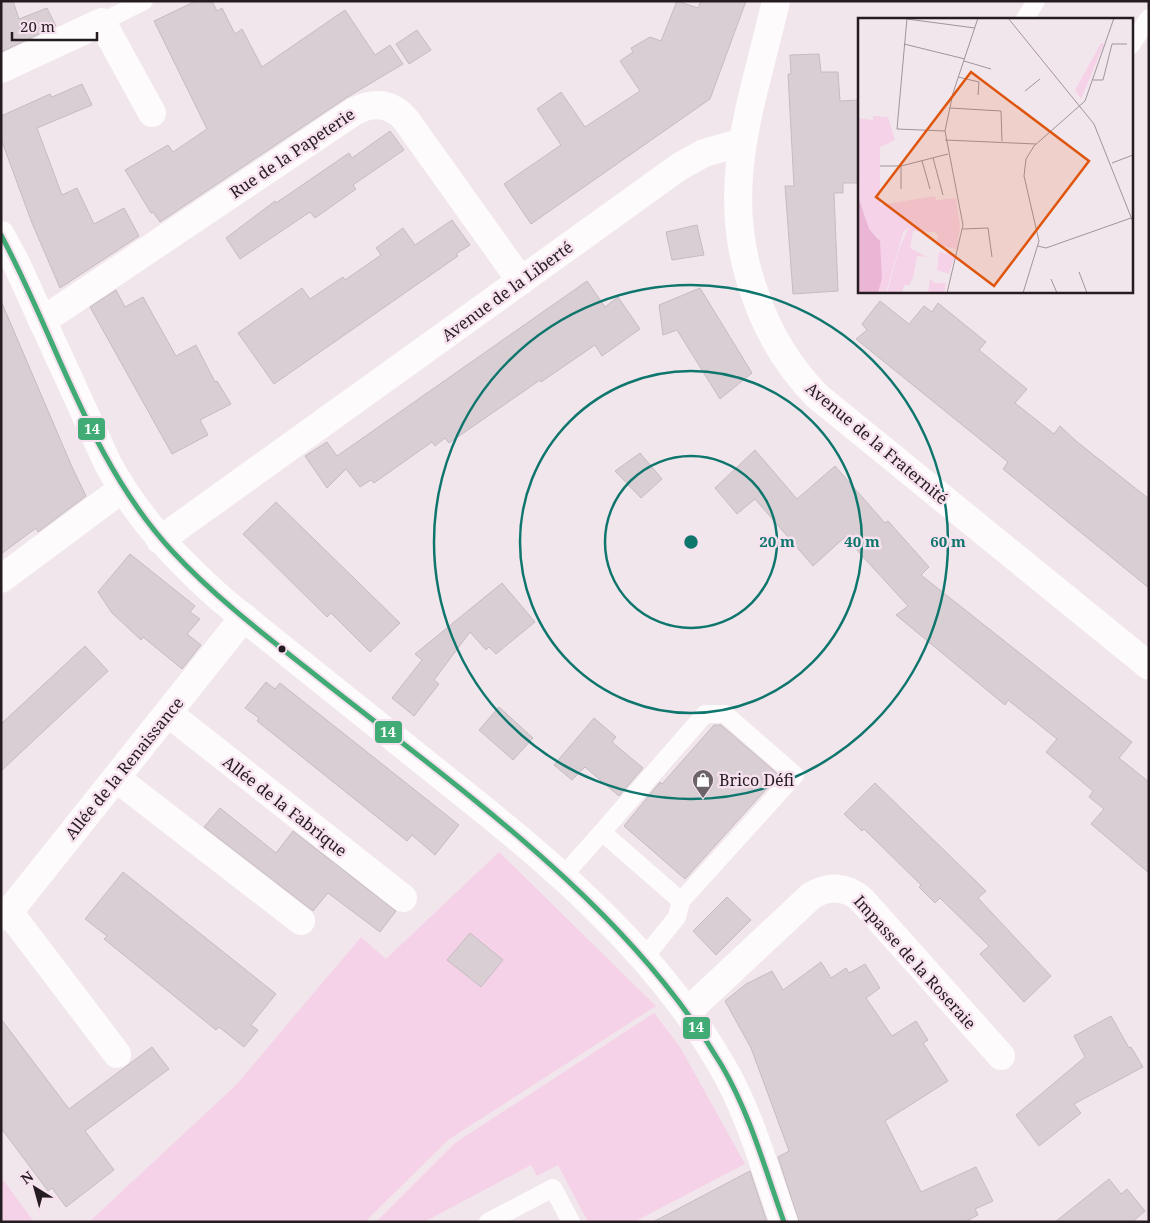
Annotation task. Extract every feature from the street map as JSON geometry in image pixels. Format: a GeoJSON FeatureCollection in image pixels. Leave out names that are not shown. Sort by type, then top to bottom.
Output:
{"type":"FeatureCollection","features":[{"type":"Feature","properties":{"kind":"street"},"geometry":{"type":"LineString","coordinates":[[743,142],[776,1]]}},
{"type":"Feature","properties":{"kind":"street"},"geometry":{"type":"LineString","coordinates":[[1,69],[102,22],[152,113]]}},
{"type":"Feature","properties":{"kind":"street","name":"Rue de la Papeterie"},"geometry":{"type":"LineString","coordinates":[[42,321],[355,110],[372,104],[393,108],[406,120],[521,281]]}},
{"type":"Feature","properties":{"kind":"street","name":"Avenue de la Liberté"},"geometry":{"type":"LineString","coordinates":[[160,540],[679,167],[704,153],[743,142]]}},
{"type":"Feature","properties":{"kind":"street","name":"Avenue de la Fraternité"},"geometry":{"type":"LineString","coordinates":[[743,142],[738,177],[737,218],[745,267],[764,318],[780,349],[797,374],[830,406],[1149,666]]}},
{"type":"Feature","properties":{"kind":"street"},"geometry":{"type":"LineString","coordinates":[[1,235],[122,489],[160,540],[193,574],[244,617],[503,825],[562,877],[644,958],[687,1012],[712,1049],[733,1086],[784,1222]]}},
{"type":"Feature","properties":{"kind":"street"},"geometry":{"type":"LineString","coordinates":[[1,580],[122,489]]}},
{"type":"Feature","properties":{"kind":"street","name":"Allée de la Renaissance"},"geometry":{"type":"LineString","coordinates":[[5,914],[244,617]]}},
{"type":"Feature","properties":{"kind":"street","name":"Allée de la Fabrique"},"geometry":{"type":"LineString","coordinates":[[168,713],[403,898]]}},
{"type":"Feature","properties":{"kind":"street"},"geometry":{"type":"LineString","coordinates":[[116,778],[300,921]]}},
{"type":"Feature","properties":{"kind":"street","name":"Impasse de la Roseraie"},"geometry":{"type":"LineString","coordinates":[[687,1012],[811,896],[826,889],[842,888],[856,894],[862,900],[1001,1056]]}},
{"type":"Feature","properties":{"kind":"street"},"geometry":{"type":"LineString","coordinates":[[5,914],[117,1054]]}},
{"type":"Feature","properties":{"kind":"lane"},"geometry":{"type":"LineString","coordinates":[[102,22],[144,1]]}},
{"type":"Feature","properties":{"kind":"lane"},"geometry":{"type":"LineString","coordinates":[[1026,18],[1036,1]]}},
{"type":"Feature","properties":{"kind":"lane"},"geometry":{"type":"LineString","coordinates":[[1132,44],[1149,18]]}},
{"type":"Feature","properties":{"kind":"lane"},"geometry":{"type":"LineString","coordinates":[[562,877],[705,714],[726,714],[796,775],[680,901],[677,917],[644,958]]}},
{"type":"Feature","properties":{"kind":"lane"},"geometry":{"type":"LineString","coordinates":[[602,832],[680,901]]}},
{"type":"Feature","properties":{"kind":"lane"},"geometry":{"type":"LineString","coordinates":[[488,1222],[553,1188],[571,1222]]}},
{"type":"Feature","properties":{"kind":"shaded area"},"geometry":{"type":"Polygon","coordinates":[[[499,852],[656,1006],[448,1140],[365,1222],[89,1222],[236,1085],[361,937],[386,959],[499,852]]]}},
{"type":"Feature","properties":{"kind":"shaded area"},"geometry":{"type":"Polygon","coordinates":[[[654,1013],[680,1047],[745,1164],[634,1222],[588,1222],[558,1165],[537,1176],[531,1165],[424,1222],[376,1222],[455,1143],[654,1013]]]}},
{"type":"Feature","properties":{"kind":"shaded area"},"geometry":{"type":"Polygon","coordinates":[[[1,1177],[34,1222],[1,1222],[1,1177]]]}},
{"type":"Feature","properties":{"kind":"building"},"geometry":{"type":"Polygon","coordinates":[[[1,1],[13,1],[19,19],[47,8],[56,26],[1,52],[1,1]]]}},
{"type":"Feature","properties":{"kind":"building"},"geometry":{"type":"Polygon","coordinates":[[[196,1],[212,1],[217,11],[222,8],[235,34],[242,29],[262,67],[345,10],[375,55],[390,45],[403,64],[346,98],[160,222],[153,212],[151,213],[125,170],[168,145],[173,152],[207,129],[154,21],[196,1]]]}},
{"type":"Feature","properties":{"kind":"building"},"geometry":{"type":"Polygon","coordinates":[[[677,1],[698,8],[701,1],[746,1],[710,99],[531,224],[504,184],[561,145],[537,109],[561,92],[585,127],[640,91],[620,61],[633,52],[631,48],[650,37],[661,41],[677,1]]]}},
{"type":"Feature","properties":{"kind":"building"},"geometry":{"type":"Polygon","coordinates":[[[417,30],[431,50],[409,64],[396,44],[417,30]]]}},
{"type":"Feature","properties":{"kind":"building"},"geometry":{"type":"Polygon","coordinates":[[[819,54],[821,72],[838,72],[840,101],[858,100],[858,183],[843,183],[843,193],[834,193],[838,291],[793,294],[785,186],[794,186],[788,74],[791,74],[790,55],[819,54]]]}},
{"type":"Feature","properties":{"kind":"building"},"geometry":{"type":"Polygon","coordinates":[[[82,84],[92,105],[37,128],[62,195],[77,188],[94,224],[124,208],[139,236],[60,288],[32,223],[1,139],[1,116],[50,94],[52,97],[82,84]]]}},
{"type":"Feature","properties":{"kind":"building"},"geometry":{"type":"Polygon","coordinates":[[[390,131],[404,150],[353,185],[356,189],[315,218],[310,212],[240,259],[226,238],[275,201],[276,203],[349,153],[352,158],[390,131]]]}},
{"type":"Feature","properties":{"kind":"building"},"geometry":{"type":"Polygon","coordinates":[[[452,220],[470,245],[456,254],[458,256],[274,384],[238,333],[302,288],[310,299],[343,277],[345,280],[381,255],[376,248],[403,228],[415,245],[452,220]]]}},
{"type":"Feature","properties":{"kind":"building"},"geometry":{"type":"Polygon","coordinates":[[[697,225],[704,255],[672,260],[666,232],[697,225]]]}},
{"type":"Feature","properties":{"kind":"building"},"geometry":{"type":"Polygon","coordinates":[[[587,281],[605,307],[618,297],[640,329],[602,356],[595,345],[541,382],[540,380],[449,443],[445,438],[435,446],[432,442],[374,483],[371,480],[360,487],[346,469],[327,488],[305,456],[327,442],[337,456],[587,281]]]}},
{"type":"Feature","properties":{"kind":"building"},"geometry":{"type":"Polygon","coordinates":[[[700,288],[752,373],[720,399],[677,330],[663,335],[659,305],[700,288]]]}},
{"type":"Feature","properties":{"kind":"building"},"geometry":{"type":"Polygon","coordinates":[[[116,290],[125,307],[143,297],[176,356],[196,345],[215,382],[217,381],[231,404],[200,420],[208,435],[172,454],[90,307],[116,290]]]}},
{"type":"Feature","properties":{"kind":"building"},"geometry":{"type":"Polygon","coordinates":[[[1,301],[86,496],[38,532],[36,528],[1,554],[1,301]]]}},
{"type":"Feature","properties":{"kind":"building"},"geometry":{"type":"Polygon","coordinates":[[[880,301],[909,324],[924,306],[932,312],[938,303],[986,342],[979,350],[1027,389],[1015,403],[1054,434],[1060,426],[1149,499],[1149,588],[1003,469],[1008,462],[856,339],[867,330],[862,324],[880,301]]]}},
{"type":"Feature","properties":{"kind":"building"},"geometry":{"type":"Polygon","coordinates":[[[755,450],[797,499],[835,466],[885,523],[888,521],[929,567],[921,575],[1132,742],[1119,758],[1149,782],[1149,873],[1091,824],[1104,809],[1089,797],[1093,791],[1046,752],[1057,739],[1008,700],[1005,705],[896,615],[908,606],[845,537],[813,566],[755,499],[737,514],[715,488],[755,450]]]}},
{"type":"Feature","properties":{"kind":"building"},"geometry":{"type":"Polygon","coordinates":[[[640,453],[662,479],[641,498],[615,471],[640,453]]]}},
{"type":"Feature","properties":{"kind":"building"},"geometry":{"type":"Polygon","coordinates":[[[276,502],[400,623],[370,652],[331,613],[327,617],[243,534],[276,502]]]}},
{"type":"Feature","properties":{"kind":"building"},"geometry":{"type":"Polygon","coordinates":[[[130,554],[195,606],[190,612],[200,619],[187,634],[201,645],[182,669],[143,637],[141,640],[112,613],[98,592],[130,554]]]}},
{"type":"Feature","properties":{"kind":"building"},"geometry":{"type":"Polygon","coordinates":[[[502,583],[535,622],[496,654],[489,647],[486,650],[470,632],[434,680],[439,684],[414,716],[392,698],[422,660],[415,654],[502,583]]]}},
{"type":"Feature","properties":{"kind":"building"},"geometry":{"type":"Polygon","coordinates":[[[85,646],[108,671],[1,771],[1,724],[85,646]]]}},
{"type":"Feature","properties":{"kind":"building"},"geometry":{"type":"Polygon","coordinates":[[[266,682],[275,689],[280,683],[459,825],[435,855],[412,835],[407,841],[257,721],[259,718],[245,708],[266,682]]]}},
{"type":"Feature","properties":{"kind":"building"},"geometry":{"type":"Polygon","coordinates":[[[499,707],[533,738],[513,760],[479,730],[499,707]]]}},
{"type":"Feature","properties":{"kind":"building"},"geometry":{"type":"Polygon","coordinates":[[[594,718],[616,737],[612,742],[643,768],[619,796],[585,767],[572,780],[554,765],[594,718]]]}},
{"type":"Feature","properties":{"kind":"building","name":"Brico Défi"},"geometry":{"type":"Polygon","coordinates":[[[714,725],[721,725],[779,775],[685,879],[624,826],[660,782],[662,784],[714,725]]]}},
{"type":"Feature","properties":{"kind":"building"},"geometry":{"type":"Polygon","coordinates":[[[875,783],[986,891],[978,898],[1051,976],[1024,1002],[980,954],[989,946],[940,898],[935,903],[919,887],[921,885],[864,829],[862,831],[844,814],[875,783]]]}},
{"type":"Feature","properties":{"kind":"building"},"geometry":{"type":"Polygon","coordinates":[[[220,808],[276,853],[293,831],[396,911],[380,932],[328,893],[313,911],[204,827],[220,808]]]}},
{"type":"Feature","properties":{"kind":"building"},"geometry":{"type":"Polygon","coordinates":[[[123,872],[276,994],[251,1025],[258,1030],[244,1047],[219,1027],[216,1030],[104,939],[107,936],[85,919],[123,872]]]}},
{"type":"Feature","properties":{"kind":"building"},"geometry":{"type":"Polygon","coordinates":[[[727,897],[751,920],[716,955],[693,931],[727,897]]]}},
{"type":"Feature","properties":{"kind":"building"},"geometry":{"type":"Polygon","coordinates":[[[470,933],[503,960],[481,987],[447,960],[470,933]]]}},
{"type":"Feature","properties":{"kind":"building"},"geometry":{"type":"Polygon","coordinates":[[[821,962],[831,978],[846,968],[849,973],[865,964],[880,988],[866,998],[892,1036],[916,1021],[928,1040],[923,1043],[948,1081],[885,1121],[921,1192],[976,1167],[993,1201],[975,1209],[978,1215],[965,1222],[799,1222],[778,1157],[789,1151],[751,1048],[725,1001],[746,984],[772,971],[783,990],[821,962]]]}},
{"type":"Feature","properties":{"kind":"building"},"geometry":{"type":"Polygon","coordinates":[[[1111,1016],[1129,1048],[1131,1047],[1143,1067],[1074,1104],[1081,1113],[1039,1146],[1016,1115],[1085,1057],[1074,1036],[1111,1016]]]}},
{"type":"Feature","properties":{"kind":"building"},"geometry":{"type":"Polygon","coordinates":[[[1,1019],[69,1109],[152,1047],[169,1069],[85,1131],[114,1170],[66,1207],[52,1188],[48,1191],[1,1128],[1,1019]]]}},
{"type":"Feature","properties":{"kind":"building"},"geometry":{"type":"Polygon","coordinates":[[[750,1171],[767,1222],[653,1222],[750,1171]]]}},
{"type":"Feature","properties":{"kind":"building"},"geometry":{"type":"Polygon","coordinates":[[[1109,1179],[1121,1194],[1127,1189],[1145,1211],[1132,1222],[1055,1222],[1109,1179]]]}},
{"type":"Feature","properties":{"kind":"transit line","name":"14"},"geometry":{"type":"LineString","coordinates":[[1,235],[97,441],[119,480],[144,517],[173,552],[239,614],[479,803],[588,900],[638,952],[683,1007],[732,1084],[756,1142],[784,1222]]}},
{"type":"Feature","properties":{"kind":"place","name":"Brico Défi"},"geometry":{"type":"Point","coordinates":[703,799]}}]}
